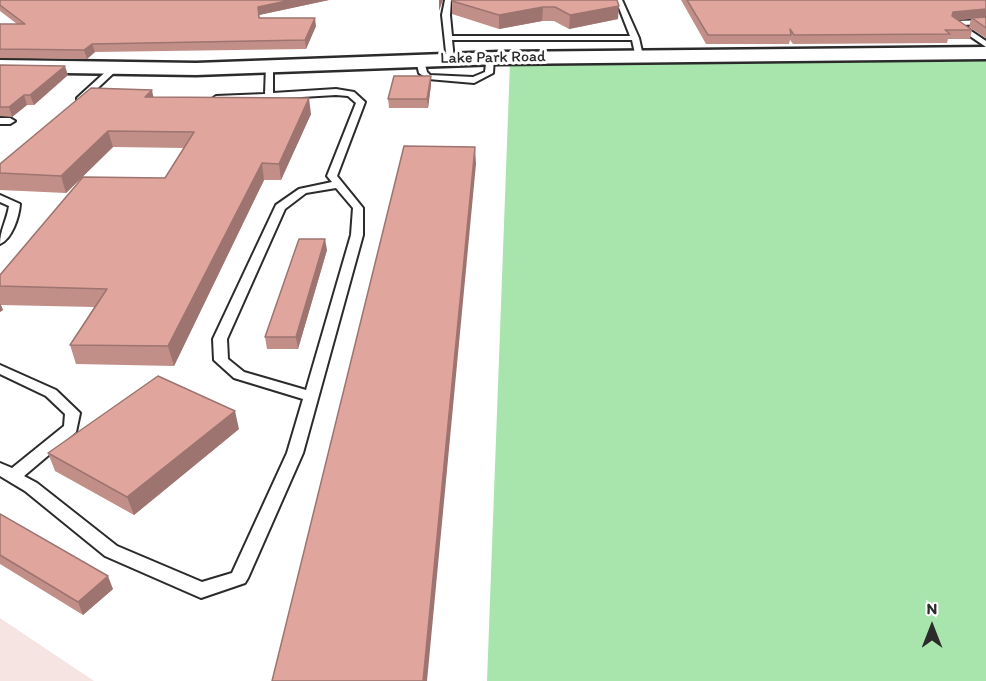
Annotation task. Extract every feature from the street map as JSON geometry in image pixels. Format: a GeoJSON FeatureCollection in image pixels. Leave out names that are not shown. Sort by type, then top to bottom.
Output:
{"type":"FeatureCollection","features":[{"type":"Feature","properties":{"kind":"main road","name":"Lake Park Road"},"geometry":{"type":"LineString","coordinates":[[0,66],[269,67],[489,58],[637,47],[986,47]]}},
{"type":"Feature","properties":{"kind":"lane"},"geometry":{"type":"LineString","coordinates":[[448,0],[446,4],[450,59]]}},
{"type":"Feature","properties":{"kind":"lane"},"geometry":{"type":"LineString","coordinates":[[448,38],[637,47],[619,0]]}},
{"type":"Feature","properties":{"kind":"lane"},"geometry":{"type":"LineString","coordinates":[[986,22],[955,23],[986,47]]}},
{"type":"Feature","properties":{"kind":"lane"},"geometry":{"type":"LineString","coordinates":[[420,60],[423,73],[428,77],[474,80],[489,73],[489,58]]}},
{"type":"Feature","properties":{"kind":"lane"},"geometry":{"type":"LineString","coordinates":[[269,67],[269,95]]}},
{"type":"Feature","properties":{"kind":"lane"},"geometry":{"type":"LineString","coordinates":[[76,104],[115,68]]}},
{"type":"Feature","properties":{"kind":"lane"},"geometry":{"type":"LineString","coordinates":[[0,369],[51,393],[72,413],[71,428],[6,473],[31,487],[111,551],[201,590],[239,578],[295,453],[357,235],[358,208],[332,176],[361,102],[351,94],[336,92],[203,99]]}},
{"type":"Feature","properties":{"kind":"lane"},"geometry":{"type":"LineString","coordinates":[[85,97],[97,97]]}},
{"type":"Feature","properties":{"kind":"lane"},"geometry":{"type":"LineString","coordinates":[[311,396],[239,375],[221,360],[220,339],[280,207],[303,191],[339,184]]}},
{"type":"Feature","properties":{"kind":"lane"},"geometry":{"type":"LineString","coordinates":[[0,198],[15,204],[13,217],[0,241]]}},
{"type":"Feature","properties":{"kind":"shaded area"},"geometry":{"type":"Polygon","coordinates":[[[0,618],[94,681],[0,681],[0,618]]]}},
{"type":"Feature","properties":{"kind":"green space"},"geometry":{"type":"Polygon","coordinates":[[[986,57],[986,681],[487,681],[510,62],[986,57]]]}},
{"type":"Feature","properties":{"kind":"building"},"geometry":{"type":"Polygon","coordinates":[[[0,0],[291,0],[258,7],[259,18],[315,18],[305,40],[92,44],[84,50],[0,49],[0,24],[25,24],[0,5],[0,0]]]}},
{"type":"Feature","properties":{"kind":"building"},"geometry":{"type":"Polygon","coordinates":[[[452,0],[617,0],[619,6],[570,15],[555,7],[543,7],[499,15],[452,0]]]}},
{"type":"Feature","properties":{"kind":"building"},"geometry":{"type":"Polygon","coordinates":[[[687,0],[986,0],[986,9],[953,12],[952,16],[972,30],[945,30],[950,34],[794,35],[790,29],[791,35],[708,35],[687,0]]]}},
{"type":"Feature","properties":{"kind":"building"},"geometry":{"type":"Polygon","coordinates":[[[986,17],[986,28],[972,18],[986,17]]]}},
{"type":"Feature","properties":{"kind":"building"},"geometry":{"type":"Polygon","coordinates":[[[0,65],[65,66],[30,95],[24,95],[9,107],[0,107],[0,65]]]}},
{"type":"Feature","properties":{"kind":"building"},"geometry":{"type":"Polygon","coordinates":[[[394,76],[431,76],[427,99],[388,99],[394,76]]]}},
{"type":"Feature","properties":{"kind":"building"},"geometry":{"type":"Polygon","coordinates":[[[91,88],[152,90],[145,97],[309,98],[279,164],[262,163],[168,346],[70,345],[107,289],[0,286],[0,275],[83,177],[165,178],[194,132],[108,131],[61,176],[0,173],[0,164],[91,88]]]}},
{"type":"Feature","properties":{"kind":"building"},"geometry":{"type":"Polygon","coordinates":[[[404,146],[475,147],[423,681],[272,681],[404,146]]]}},
{"type":"Feature","properties":{"kind":"building"},"geometry":{"type":"Polygon","coordinates":[[[299,239],[325,239],[296,337],[265,337],[299,239]]]}},
{"type":"Feature","properties":{"kind":"building"},"geometry":{"type":"Polygon","coordinates":[[[158,376],[235,411],[127,497],[48,453],[158,376]]]}},
{"type":"Feature","properties":{"kind":"building"},"geometry":{"type":"Polygon","coordinates":[[[0,514],[108,576],[78,602],[0,555],[0,514]]]}}]}
